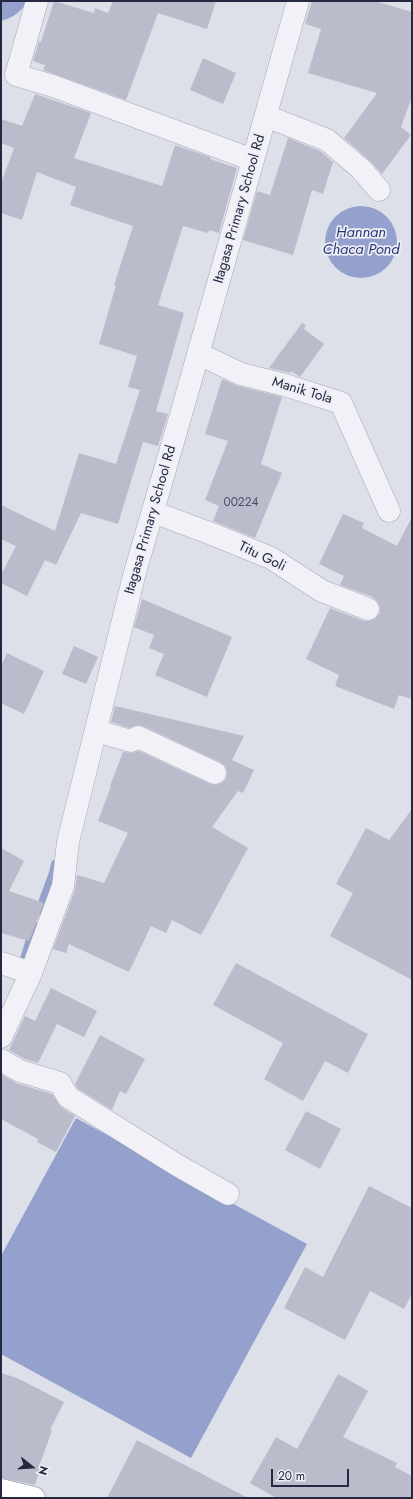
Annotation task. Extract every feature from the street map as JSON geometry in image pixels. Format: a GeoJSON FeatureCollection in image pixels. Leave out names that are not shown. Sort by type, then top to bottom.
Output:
{"type":"FeatureCollection","features":[{"type":"Feature","properties":{"kind":"highway"},"geometry":{"type":"LineString","coordinates":[[1,1490],[34,1498]]}},
{"type":"Feature","properties":{"kind":"street"},"geometry":{"type":"LineString","coordinates":[[37,1],[16,75],[53,86],[253,160]]}},
{"type":"Feature","properties":{"kind":"street","name":"Itagasa Primary School Rd"},"geometry":{"type":"LineString","coordinates":[[1,1037],[31,973],[64,886],[68,842],[135,572],[199,354],[298,1]]}},
{"type":"Feature","properties":{"kind":"street"},"geometry":{"type":"LineString","coordinates":[[266,116],[327,140],[361,169],[379,190]]}},
{"type":"Feature","properties":{"kind":"street","name":"Manik Tola"},"geometry":{"type":"LineString","coordinates":[[199,354],[241,374],[285,384],[341,404],[389,511]]}},
{"type":"Feature","properties":{"kind":"street","name":"Titu Goli"},"geometry":{"type":"LineString","coordinates":[[153,512],[271,558],[322,591],[368,609]]}},
{"type":"Feature","properties":{"kind":"street"},"geometry":{"type":"LineString","coordinates":[[96,731],[131,741],[138,737],[215,773]]}},
{"type":"Feature","properties":{"kind":"street"},"geometry":{"type":"LineString","coordinates":[[1,963],[31,973]]}},
{"type":"Feature","properties":{"kind":"street"},"geometry":{"type":"LineString","coordinates":[[1,1060],[20,1070],[60,1083],[68,1097],[177,1165],[228,1194]]}},
{"type":"Feature","properties":{"kind":"water"},"geometry":{"type":"Polygon","coordinates":[[[1,1],[27,1],[16,14],[1,21],[1,1]]]}},
{"type":"Feature","properties":{"kind":"water","name":"Hannan Chaca Pond"},"geometry":{"type":"Polygon","coordinates":[[[354,206],[368,206],[375,208],[387,216],[395,228],[397,242],[395,256],[387,268],[375,276],[368,278],[354,278],[347,276],[335,268],[327,256],[325,249],[325,235],[327,228],[335,216],[347,208],[354,206]]]}},
{"type":"Feature","properties":{"kind":"water"},"geometry":{"type":"Polygon","coordinates":[[[76,1118],[307,1244],[191,1458],[1,1354],[1,1256],[76,1118]]]}},
{"type":"Feature","properties":{"kind":"building"},"geometry":{"type":"Polygon","coordinates":[[[54,1],[94,13],[95,8],[108,13],[113,1],[216,1],[207,29],[158,13],[126,100],[43,70],[45,65],[33,61],[39,41],[41,42],[54,1]]]}},
{"type":"Feature","properties":{"kind":"building"},"geometry":{"type":"Polygon","coordinates":[[[312,1],[375,1],[412,12],[412,97],[401,127],[411,135],[382,174],[369,160],[344,138],[377,93],[308,73],[321,29],[305,24],[312,1]]]}},
{"type":"Feature","properties":{"kind":"building"},"geometry":{"type":"Polygon","coordinates":[[[203,58],[236,73],[223,104],[190,90],[203,58]]]}},
{"type":"Feature","properties":{"kind":"building"},"geometry":{"type":"Polygon","coordinates":[[[35,94],[91,113],[74,158],[162,186],[175,145],[237,168],[219,233],[209,230],[208,233],[183,226],[158,305],[184,313],[156,411],[168,414],[158,446],[143,442],[118,524],[81,513],[56,565],[45,560],[27,596],[1,583],[1,575],[16,546],[1,539],[1,505],[55,531],[79,453],[116,464],[140,390],[128,387],[137,356],[99,344],[116,285],[114,285],[133,226],[70,205],[76,187],[37,172],[22,220],[1,213],[1,183],[14,148],[1,143],[1,119],[22,126],[35,94]]]}},
{"type":"Feature","properties":{"kind":"building"},"geometry":{"type":"Polygon","coordinates":[[[288,138],[320,151],[333,162],[323,194],[312,190],[293,255],[243,240],[257,191],[270,195],[288,138]]]}},
{"type":"Feature","properties":{"kind":"building"},"geometry":{"type":"Polygon","coordinates":[[[302,323],[306,325],[304,329],[324,344],[300,377],[291,371],[290,373],[269,368],[302,323]]]}},
{"type":"Feature","properties":{"kind":"building"},"geometry":{"type":"Polygon","coordinates":[[[222,379],[238,386],[282,397],[261,464],[282,473],[255,538],[213,521],[219,506],[205,500],[228,441],[205,434],[222,379]]]}},
{"type":"Feature","properties":{"kind":"building"},"geometry":{"type":"Polygon","coordinates":[[[343,514],[364,523],[362,528],[397,546],[412,517],[412,699],[399,695],[394,709],[335,686],[339,675],[306,659],[330,608],[364,621],[375,619],[380,613],[380,607],[373,597],[340,585],[344,576],[319,564],[343,514]]]}},
{"type":"Feature","properties":{"kind":"building"},"geometry":{"type":"Polygon","coordinates":[[[142,599],[232,637],[207,697],[155,675],[164,654],[149,648],[154,635],[134,627],[142,599]]]}},
{"type":"Feature","properties":{"kind":"building"},"geometry":{"type":"Polygon","coordinates":[[[74,646],[98,657],[86,684],[62,674],[74,646]]]}},
{"type":"Feature","properties":{"kind":"building"},"geometry":{"type":"Polygon","coordinates":[[[7,653],[44,671],[24,714],[1,703],[1,666],[7,653]]]}},
{"type":"Feature","properties":{"kind":"building"},"geometry":{"type":"Polygon","coordinates":[[[115,706],[244,736],[232,760],[254,770],[243,793],[238,791],[212,827],[248,848],[201,935],[172,920],[166,933],[151,926],[129,972],[69,944],[66,953],[53,949],[75,890],[77,875],[104,883],[128,833],[98,821],[123,752],[132,753],[139,751],[210,784],[216,785],[222,783],[226,779],[227,772],[225,766],[220,762],[143,726],[137,725],[129,728],[111,722],[115,706]]]}},
{"type":"Feature","properties":{"kind":"building"},"geometry":{"type":"Polygon","coordinates":[[[412,809],[412,980],[330,936],[353,893],[336,884],[366,828],[389,840],[412,809]]]}},
{"type":"Feature","properties":{"kind":"building"},"geometry":{"type":"Polygon","coordinates":[[[1,848],[24,861],[9,891],[44,903],[29,941],[1,933],[1,848]]]}},
{"type":"Feature","properties":{"kind":"building"},"geometry":{"type":"Polygon","coordinates":[[[236,963],[368,1034],[348,1073],[325,1061],[303,1101],[264,1079],[283,1043],[213,1005],[236,963]]]}},
{"type":"Feature","properties":{"kind":"building"},"geometry":{"type":"Polygon","coordinates":[[[51,988],[97,1011],[84,1037],[57,1024],[38,1063],[25,1059],[9,1050],[25,1016],[35,1021],[51,988]]]}},
{"type":"Feature","properties":{"kind":"building"},"geometry":{"type":"Polygon","coordinates":[[[100,1035],[145,1059],[126,1094],[120,1091],[112,1110],[77,1088],[75,1084],[100,1035]]]}},
{"type":"Feature","properties":{"kind":"building"},"geometry":{"type":"Polygon","coordinates":[[[1,1074],[16,1083],[52,1094],[61,1107],[75,1116],[56,1152],[37,1142],[38,1139],[1,1119],[1,1074]]]}},
{"type":"Feature","properties":{"kind":"building"},"geometry":{"type":"Polygon","coordinates":[[[306,1111],[341,1129],[320,1169],[285,1150],[306,1111]]]}},
{"type":"Feature","properties":{"kind":"building"},"geometry":{"type":"Polygon","coordinates":[[[369,1186],[412,1208],[412,1294],[404,1309],[370,1291],[345,1340],[284,1308],[305,1267],[323,1277],[369,1186]]]}},
{"type":"Feature","properties":{"kind":"building"},"geometry":{"type":"Polygon","coordinates":[[[1,1373],[17,1378],[64,1402],[50,1430],[52,1431],[38,1469],[40,1469],[35,1485],[1,1478],[1,1373]]]}},
{"type":"Feature","properties":{"kind":"building"},"geometry":{"type":"Polygon","coordinates":[[[338,1374],[368,1391],[343,1437],[397,1463],[395,1467],[412,1476],[412,1498],[276,1498],[250,1483],[276,1437],[297,1449],[338,1374]]]}},
{"type":"Feature","properties":{"kind":"building"},"geometry":{"type":"Polygon","coordinates":[[[137,1440],[248,1498],[107,1498],[137,1440]]]}},
{"type":"Feature","properties":{"kind":"waterway"},"geometry":{"type":"LineString","coordinates":[[39,911],[55,864]]}},
{"type":"Feature","properties":{"kind":"waterway"},"geometry":{"type":"LineString","coordinates":[[21,969],[34,926]]}}]}
